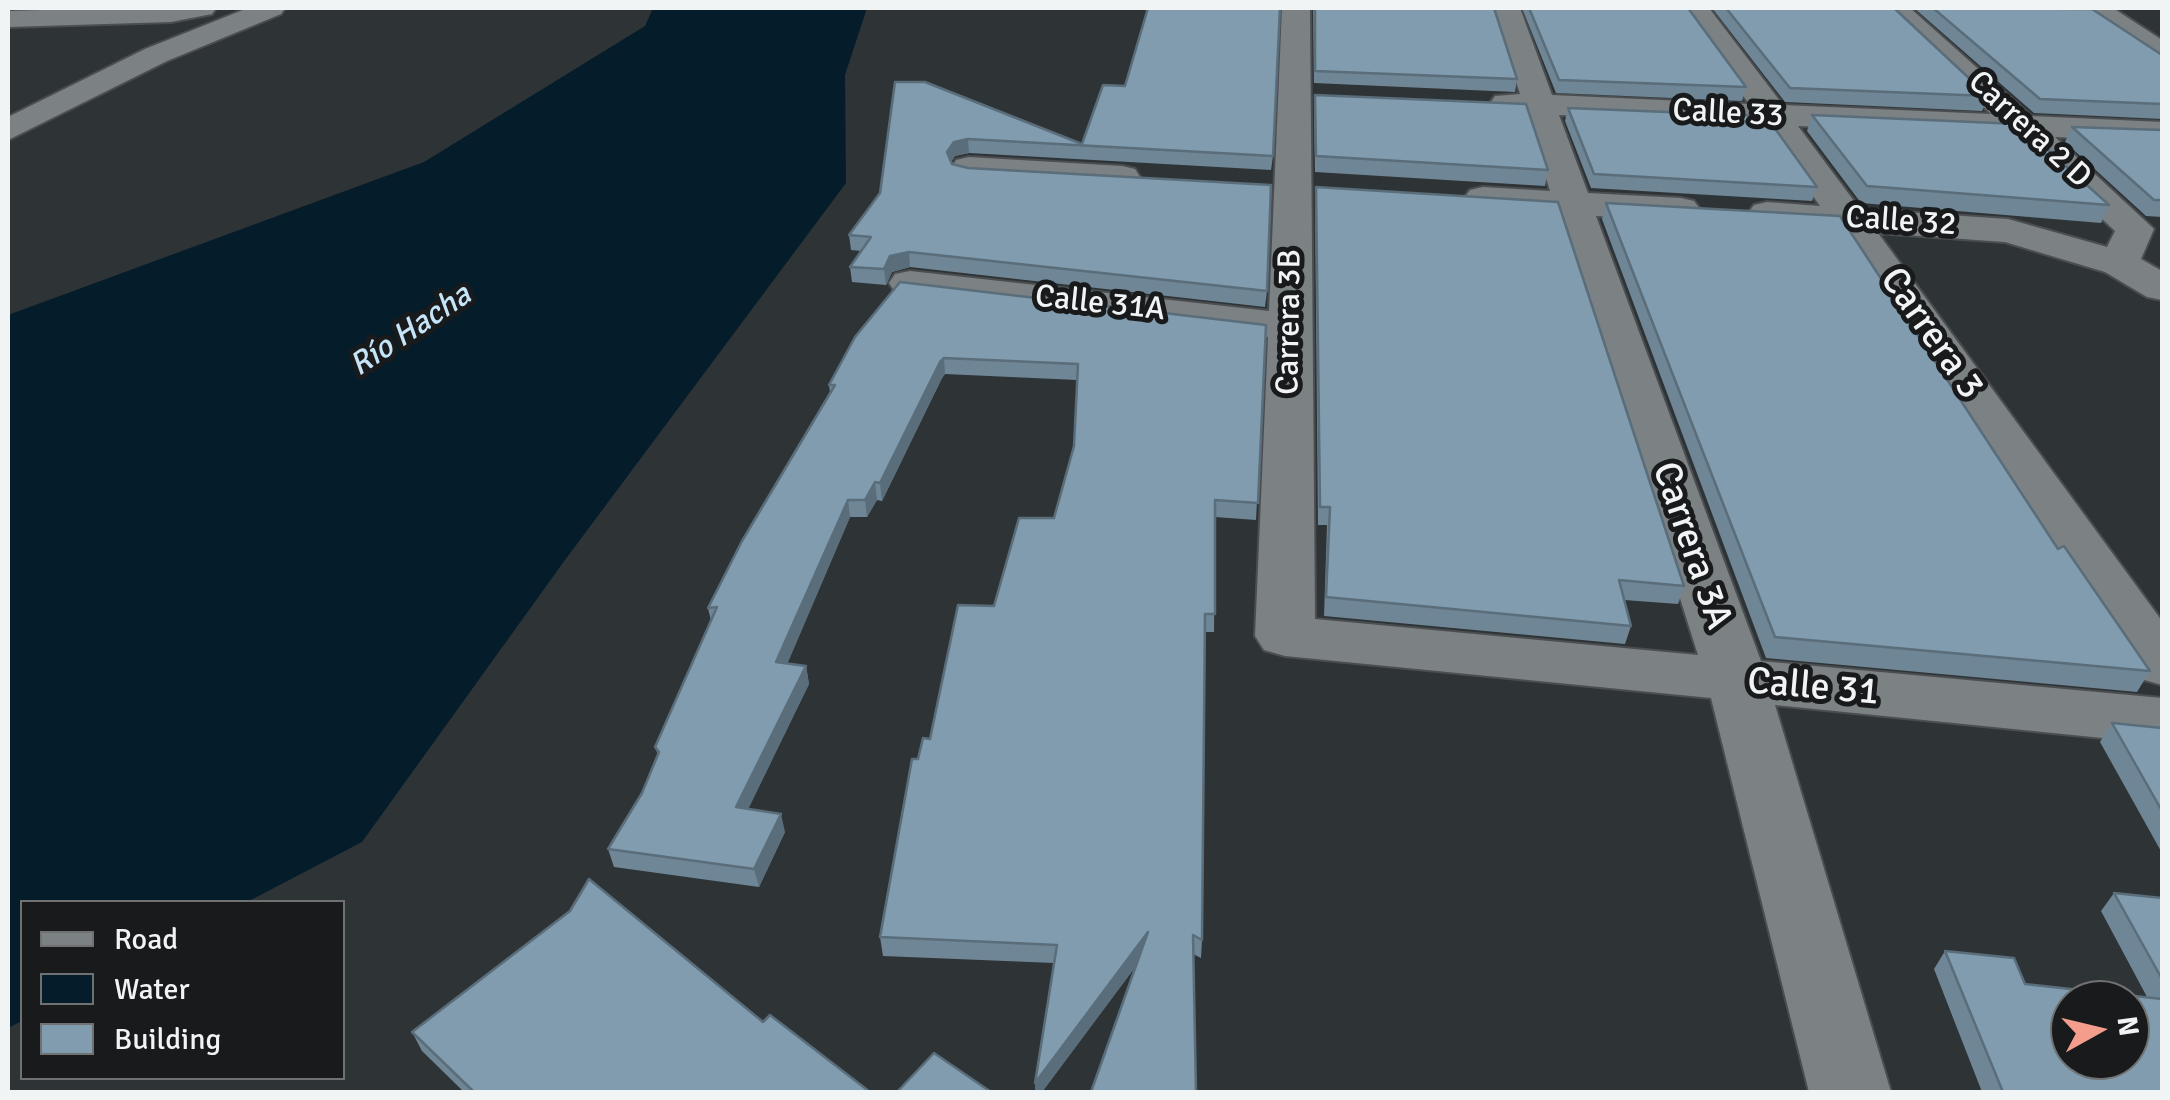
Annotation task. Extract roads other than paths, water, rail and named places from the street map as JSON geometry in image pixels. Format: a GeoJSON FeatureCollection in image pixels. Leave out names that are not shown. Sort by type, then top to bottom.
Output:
{"type":"FeatureCollection","features":[{"type":"Feature","properties":{"kind":"street"},"geometry":{"type":"LineString","coordinates":[[8,19],[171,14],[202,8]]}},
{"type":"Feature","properties":{"kind":"street"},"geometry":{"type":"LineString","coordinates":[[8,130],[156,55],[270,8]]}},
{"type":"Feature","properties":{"kind":"street","name":"Carrera 3B"},"geometry":{"type":"LineString","coordinates":[[1284,636],[1292,187],[1312,96],[1296,8]]}},
{"type":"Feature","properties":{"kind":"street","name":"Carrera 3A"},"geometry":{"type":"LineString","coordinates":[[1506,8],[1736,680],[1850,1092]]}},
{"type":"Feature","properties":{"kind":"street","name":"Carrera 3"},"geometry":{"type":"LineString","coordinates":[[1695,8],[2162,664]]}},
{"type":"Feature","properties":{"kind":"street","name":"Carrera 2 D"},"geometry":{"type":"LineString","coordinates":[[1894,8],[2027,127],[2139,240]]}},
{"type":"Feature","properties":{"kind":"street"},"geometry":{"type":"LineString","coordinates":[[2008,8],[2100,11],[2162,53]]}},
{"type":"Feature","properties":{"kind":"street"},"geometry":{"type":"LineString","coordinates":[[156,55],[171,14]]}},
{"type":"Feature","properties":{"kind":"street","name":"Calle 33"},"geometry":{"type":"LineString","coordinates":[[1469,102],[2162,132]]}},
{"type":"Feature","properties":{"kind":"street"},"geometry":{"type":"LineString","coordinates":[[969,168],[1159,180]]}},
{"type":"Feature","properties":{"kind":"street","name":"Calle 32"},"geometry":{"type":"LineString","coordinates":[[1442,196],[1848,218],[2139,240],[2162,288]]}},
{"type":"Feature","properties":{"kind":"street","name":"Calle 31A"},"geometry":{"type":"LineString","coordinates":[[910,283],[1290,326]]}},
{"type":"Feature","properties":{"kind":"street","name":"Calle 31"},"geometry":{"type":"LineString","coordinates":[[1284,636],[2162,721]]}},
{"type":"Feature","properties":{"kind":"water","name":"Río Hacha"},"geometry":{"type":"Polygon","coordinates":[[[653,8],[867,8],[845,75],[846,183],[565,560],[362,842],[251,900],[20,900],[20,1022],[8,1028],[8,315],[424,162],[645,26],[653,8]]]}}]}
